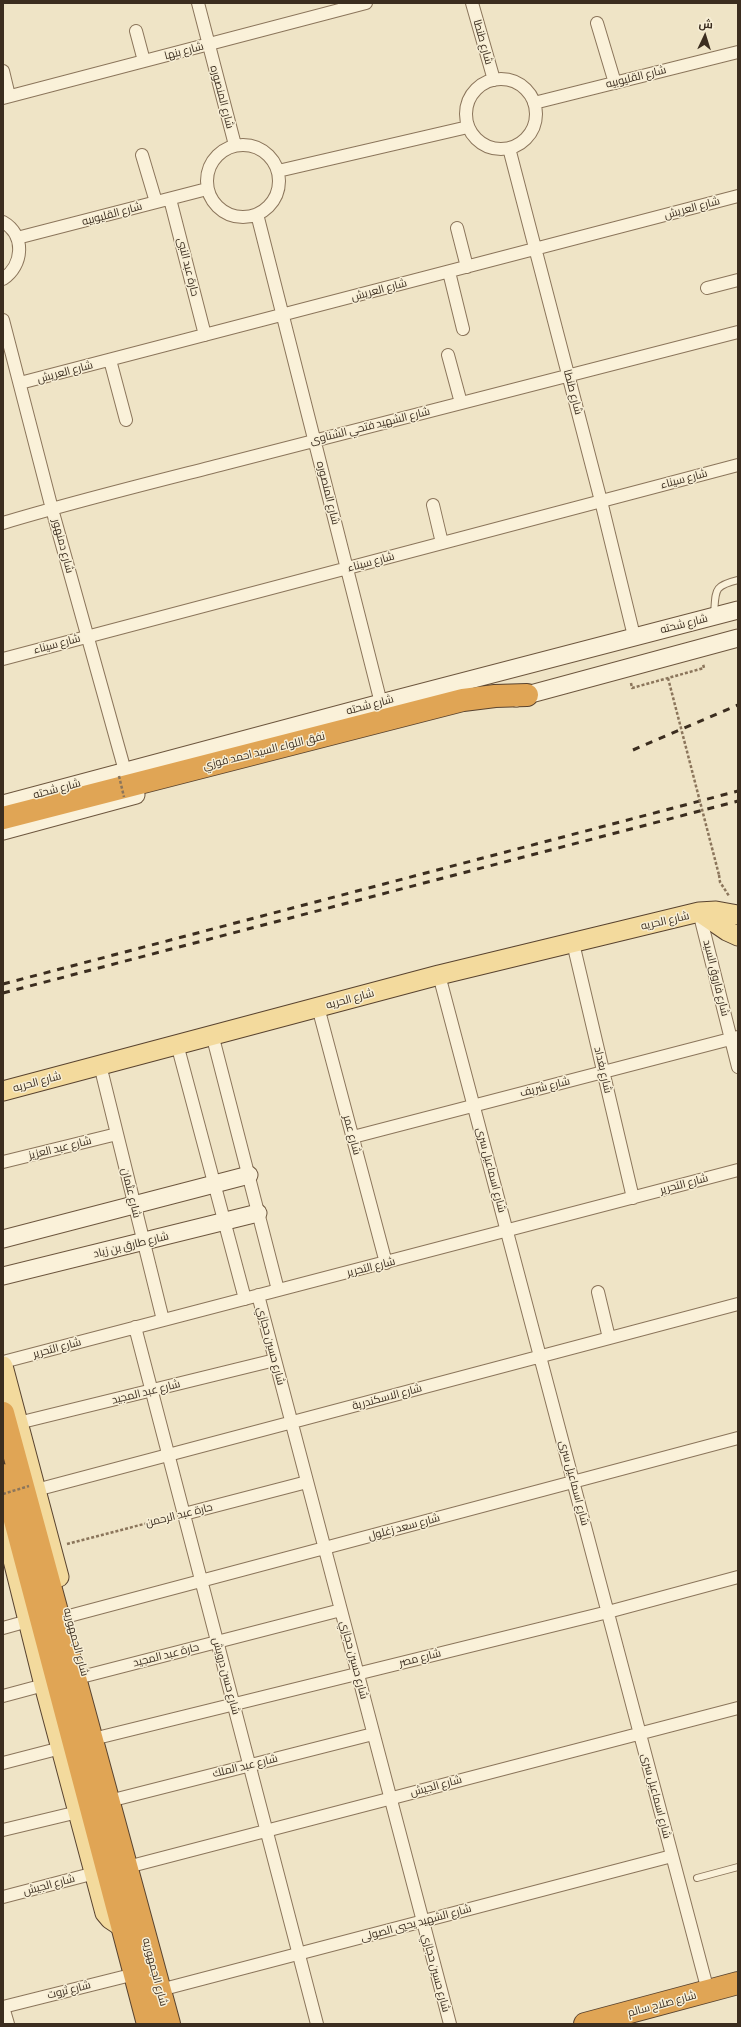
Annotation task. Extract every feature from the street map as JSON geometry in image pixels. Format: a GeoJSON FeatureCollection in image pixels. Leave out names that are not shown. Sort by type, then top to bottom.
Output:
{"type":"FeatureCollection","features":[{"type":"Feature","properties":{"kind":"highway","name":"نفق اللواء السيد احمد فوزي"},"geometry":{"type":"LineString","coordinates":[[3,818],[463,700],[495,696],[527,695]]}},
{"type":"Feature","properties":{"kind":"highway","name":"شارع الجمهوريه"},"geometry":{"type":"LineString","coordinates":[[11,1418],[131,1923],[134,1974],[148,2024]]}},
{"type":"Feature","properties":{"kind":"highway","name":"شارع الجمهوريه"},"geometry":{"type":"LineString","coordinates":[[3,1475],[131,1923],[160,1990],[169,2024]]}},
{"type":"Feature","properties":{"kind":"highway","name":"شارع صلاح سالم"},"geometry":{"type":"LineString","coordinates":[[585,2024],[738,1983]]}},
{"type":"Feature","properties":{"kind":"main road","name":"شارع شحته"},"geometry":{"type":"LineString","coordinates":[[3,804],[381,702],[738,610]]}},
{"type":"Feature","properties":{"kind":"main road"},"geometry":{"type":"LineString","coordinates":[[3,831],[138,794],[527,695],[738,638]]}},
{"type":"Feature","properties":{"kind":"main road","name":"شارع الحريه"},"geometry":{"type":"LineString","coordinates":[[3,1091],[212,1034],[573,942],[699,912],[716,911],[738,915]]}},
{"type":"Feature","properties":{"kind":"main road","name":"شارع الحريه"},"geometry":{"type":"LineString","coordinates":[[699,912],[727,931],[738,936]]}},
{"type":"Feature","properties":{"kind":"main road"},"geometry":{"type":"LineString","coordinates":[[3,1239],[249,1175]]}},
{"type":"Feature","properties":{"kind":"main road","name":"شارع طارق بن زياد"},"geometry":{"type":"LineString","coordinates":[[3,1276],[224,1222],[258,1212]]}},
{"type":"Feature","properties":{"kind":"main road","name":"شارع الجمهوريه"},"geometry":{"type":"LineString","coordinates":[[3,1366],[11,1418],[51,1548],[143,1899],[131,1923]]}},
{"type":"Feature","properties":{"kind":"main road"},"geometry":{"type":"LineString","coordinates":[[3,1520],[7,1557],[28,1621],[106,1913],[110,1919],[131,1923]]}},
{"type":"Feature","properties":{"kind":"street","name":"شارع المنصوره"},"geometry":{"type":"LineString","coordinates":[[198,3],[235,145]]}},
{"type":"Feature","properties":{"kind":"street","name":"شارع بنها"},"geometry":{"type":"LineString","coordinates":[[6,97],[366,3]]}},
{"type":"Feature","properties":{"kind":"street","name":"شارع طنطا"},"geometry":{"type":"LineString","coordinates":[[472,3],[494,80]]}},
{"type":"Feature","properties":{"kind":"street"},"geometry":{"type":"LineString","coordinates":[[597,23],[615,82]]}},
{"type":"Feature","properties":{"kind":"street"},"geometry":{"type":"LineString","coordinates":[[136,31],[144,61]]}},
{"type":"Feature","properties":{"kind":"street","name":"شارع القليوبيه"},"geometry":{"type":"LineString","coordinates":[[534,103],[738,52]]}},
{"type":"Feature","properties":{"kind":"street"},"geometry":{"type":"LineString","coordinates":[[3,71],[6,97]]}},
{"type":"Feature","properties":{"kind":"street"},"geometry":{"type":"LineString","coordinates":[[494,80],[507,80],[518,84],[525,89],[534,103],[535,118],[531,131],[522,142],[509,148],[489,147],[473,135],[468,127],[466,117],[470,97],[484,83],[494,80]]}},
{"type":"Feature","properties":{"kind":"street"},"geometry":{"type":"LineString","coordinates":[[278,171],[468,127]]}},
{"type":"Feature","properties":{"kind":"street"},"geometry":{"type":"LineString","coordinates":[[246,144],[256,147],[266,153],[273,161],[278,171],[278,192],[273,201],[266,209],[248,217],[230,215],[215,205],[207,189],[206,178],[209,166],[215,157],[224,150],[235,145],[246,144]]}},
{"type":"Feature","properties":{"kind":"street","name":"شارع طنطا"},"geometry":{"type":"LineString","coordinates":[[509,148],[601,501],[634,636]]}},
{"type":"Feature","properties":{"kind":"street"},"geometry":{"type":"LineString","coordinates":[[142,155],[156,202]]}},
{"type":"Feature","properties":{"kind":"street","name":"شارع القليوبيه"},"geometry":{"type":"LineString","coordinates":[[17,238],[207,189]]}},
{"type":"Feature","properties":{"kind":"street","name":"شارع العريش"},"geometry":{"type":"LineString","coordinates":[[20,384],[738,196]]}},
{"type":"Feature","properties":{"kind":"street","name":"حارة عبد النبى"},"geometry":{"type":"LineString","coordinates":[[170,199],[205,335]]}},
{"type":"Feature","properties":{"kind":"street","name":"شارع المنصوره"},"geometry":{"type":"LineString","coordinates":[[257,214],[381,702]]}},
{"type":"Feature","properties":{"kind":"street"},"geometry":{"type":"LineString","coordinates":[[3,222],[13,231],[17,238],[20,250],[18,262],[14,269],[3,279]]}},
{"type":"Feature","properties":{"kind":"street"},"geometry":{"type":"LineString","coordinates":[[457,228],[467,267]]}},
{"type":"Feature","properties":{"kind":"street"},"geometry":{"type":"LineString","coordinates":[[449,272],[463,329]]}},
{"type":"Feature","properties":{"kind":"street"},"geometry":{"type":"LineString","coordinates":[[707,288],[738,280]]}},
{"type":"Feature","properties":{"kind":"street","name":"شارع دمنهور"},"geometry":{"type":"LineString","coordinates":[[3,320],[52,508],[88,636],[122,773]]}},
{"type":"Feature","properties":{"kind":"street","name":"شارع الشهيد فتحي الشناوى"},"geometry":{"type":"LineString","coordinates":[[3,523],[52,508],[314,440],[568,377],[738,332]]}},
{"type":"Feature","properties":{"kind":"street"},"geometry":{"type":"LineString","coordinates":[[448,355],[461,404]]}},
{"type":"Feature","properties":{"kind":"street"},"geometry":{"type":"LineString","coordinates":[[110,360],[126,420]]}},
{"type":"Feature","properties":{"kind":"street","name":"شارع سيناء"},"geometry":{"type":"LineString","coordinates":[[3,659],[738,464]]}},
{"type":"Feature","properties":{"kind":"street"},"geometry":{"type":"LineString","coordinates":[[433,505],[442,543]]}},
{"type":"Feature","properties":{"kind":"street","name":"شارع فاروق السيد"},"geometry":{"type":"LineString","coordinates":[[699,912],[735,1038],[738,1067]]}},
{"type":"Feature","properties":{"kind":"street","name":"شارع بغداد"},"geometry":{"type":"LineString","coordinates":[[573,942],[633,1198]]}},
{"type":"Feature","properties":{"kind":"street","name":"شارع اسماعيل سرى"},"geometry":{"type":"LineString","coordinates":[[439,975],[708,1991]]}},
{"type":"Feature","properties":{"kind":"street","name":"شارع عمر"},"geometry":{"type":"LineString","coordinates":[[318,1007],[386,1263]]}},
{"type":"Feature","properties":{"kind":"street"},"geometry":{"type":"LineString","coordinates":[[212,1034],[278,1290]]}},
{"type":"Feature","properties":{"kind":"street","name":"شارع شريف"},"geometry":{"type":"LineString","coordinates":[[353,1137],[735,1038]]}},
{"type":"Feature","properties":{"kind":"street","name":"شارع حسين حجازي"},"geometry":{"type":"LineString","coordinates":[[177,1044],[244,1299]]}},
{"type":"Feature","properties":{"kind":"street","name":"شارع عثمان"},"geometry":{"type":"LineString","coordinates":[[100,1065],[163,1320]]}},
{"type":"Feature","properties":{"kind":"street","name":"شارع عبد العزيز"},"geometry":{"type":"LineString","coordinates":[[3,1162],[117,1134]]}},
{"type":"Feature","properties":{"kind":"street","name":"شارع التحرير"},"geometry":{"type":"LineString","coordinates":[[3,1362],[738,1170]]}},
{"type":"Feature","properties":{"kind":"street"},"geometry":{"type":"LineString","coordinates":[[598,1292],[609,1338]]}},
{"type":"Feature","properties":{"kind":"street","name":"شارع حسين حجازي"},"geometry":{"type":"LineString","coordinates":[[258,1295],[450,2024]]}},
{"type":"Feature","properties":{"kind":"street","name":"شارع الاسكندرية"},"geometry":{"type":"LineString","coordinates":[[32,1488],[169,1455],[738,1304]]}},
{"type":"Feature","properties":{"kind":"street","name":"شارع حسن درويش"},"geometry":{"type":"LineString","coordinates":[[136,1327],[317,2024]]}},
{"type":"Feature","properties":{"kind":"street","name":"شارع عبد المجيد"},"geometry":{"type":"LineString","coordinates":[[11,1418],[152,1390],[275,1360]]}},
{"type":"Feature","properties":{"kind":"street","name":"شارع سعد زغلول"},"geometry":{"type":"LineString","coordinates":[[69,1616],[738,1438]]}},
{"type":"Feature","properties":{"kind":"street","name":"حارة عبد الرحمن"},"geometry":{"type":"LineString","coordinates":[[184,1514],[307,1482]]}},
{"type":"Feature","properties":{"kind":"street","name":"شارع مصر"},"geometry":{"type":"LineString","coordinates":[[101,1737],[608,1612],[738,1577]]}},
{"type":"Feature","properties":{"kind":"street","name":"حارة عبد المجيد"},"geometry":{"type":"LineString","coordinates":[[85,1676],[341,1610]]}},
{"type":"Feature","properties":{"kind":"street"},"geometry":{"type":"LineString","coordinates":[[3,1628],[28,1621]]}},
{"type":"Feature","properties":{"kind":"street"},"geometry":{"type":"LineString","coordinates":[[3,1696],[44,1685]]}},
{"type":"Feature","properties":{"kind":"street","name":"شارع الجيش"},"geometry":{"type":"LineString","coordinates":[[135,1865],[738,1708]]}},
{"type":"Feature","properties":{"kind":"street","name":"شارع عبد الملك"},"geometry":{"type":"LineString","coordinates":[[117,1799],[374,1734]]}},
{"type":"Feature","properties":{"kind":"street"},"geometry":{"type":"LineString","coordinates":[[3,1763],[61,1748]]}},
{"type":"Feature","properties":{"kind":"street"},"geometry":{"type":"LineString","coordinates":[[3,1830],[78,1812]]}},
{"type":"Feature","properties":{"kind":"street","name":"شارع الشهيد يحيي الصولى"},"geometry":{"type":"LineString","coordinates":[[160,1990],[672,1856]]}},
{"type":"Feature","properties":{"kind":"street","name":"شارع الجيش"},"geometry":{"type":"LineString","coordinates":[[3,1897],[95,1873]]}},
{"type":"Feature","properties":{"kind":"street","name":"شارع ثروت"},"geometry":{"type":"LineString","coordinates":[[3,2007],[134,1974]]}},
{"type":"Feature","properties":{"kind":"street"},"geometry":{"type":"LineString","coordinates":[[3,2007],[8,2024]]}},
{"type":"Feature","properties":{"kind":"lane"},"geometry":{"type":"LineString","coordinates":[[713,616],[718,588],[722,584],[738,580]]}},
{"type":"Feature","properties":{"kind":"lane"},"geometry":{"type":"LineString","coordinates":[[697,1878],[738,1867]]}},
{"type":"Feature","properties":{"kind":"path"},"geometry":{"type":"LineString","coordinates":[[632,688],[704,668]]}},
{"type":"Feature","properties":{"kind":"path"},"geometry":{"type":"LineString","coordinates":[[668,678],[720,882],[728,894]]}},
{"type":"Feature","properties":{"kind":"path"},"geometry":{"type":"LineString","coordinates":[[122,773],[124,797]]}},
{"type":"Feature","properties":{"kind":"path"},"geometry":{"type":"LineString","coordinates":[[3,1494],[32,1488]]}},
{"type":"Feature","properties":{"kind":"path","name":"حارة عبد الرحمن"},"geometry":{"type":"LineString","coordinates":[[51,1548],[184,1514]]}},
{"type":"Feature","properties":{"kind":"railway"},"geometry":{"type":"LineString","coordinates":[[633,750],[738,705]]}},
{"type":"Feature","properties":{"kind":"railway"},"geometry":{"type":"LineString","coordinates":[[3,984],[738,791]]}},
{"type":"Feature","properties":{"kind":"railway"},"geometry":{"type":"LineString","coordinates":[[3,993],[738,801]]}}]}
